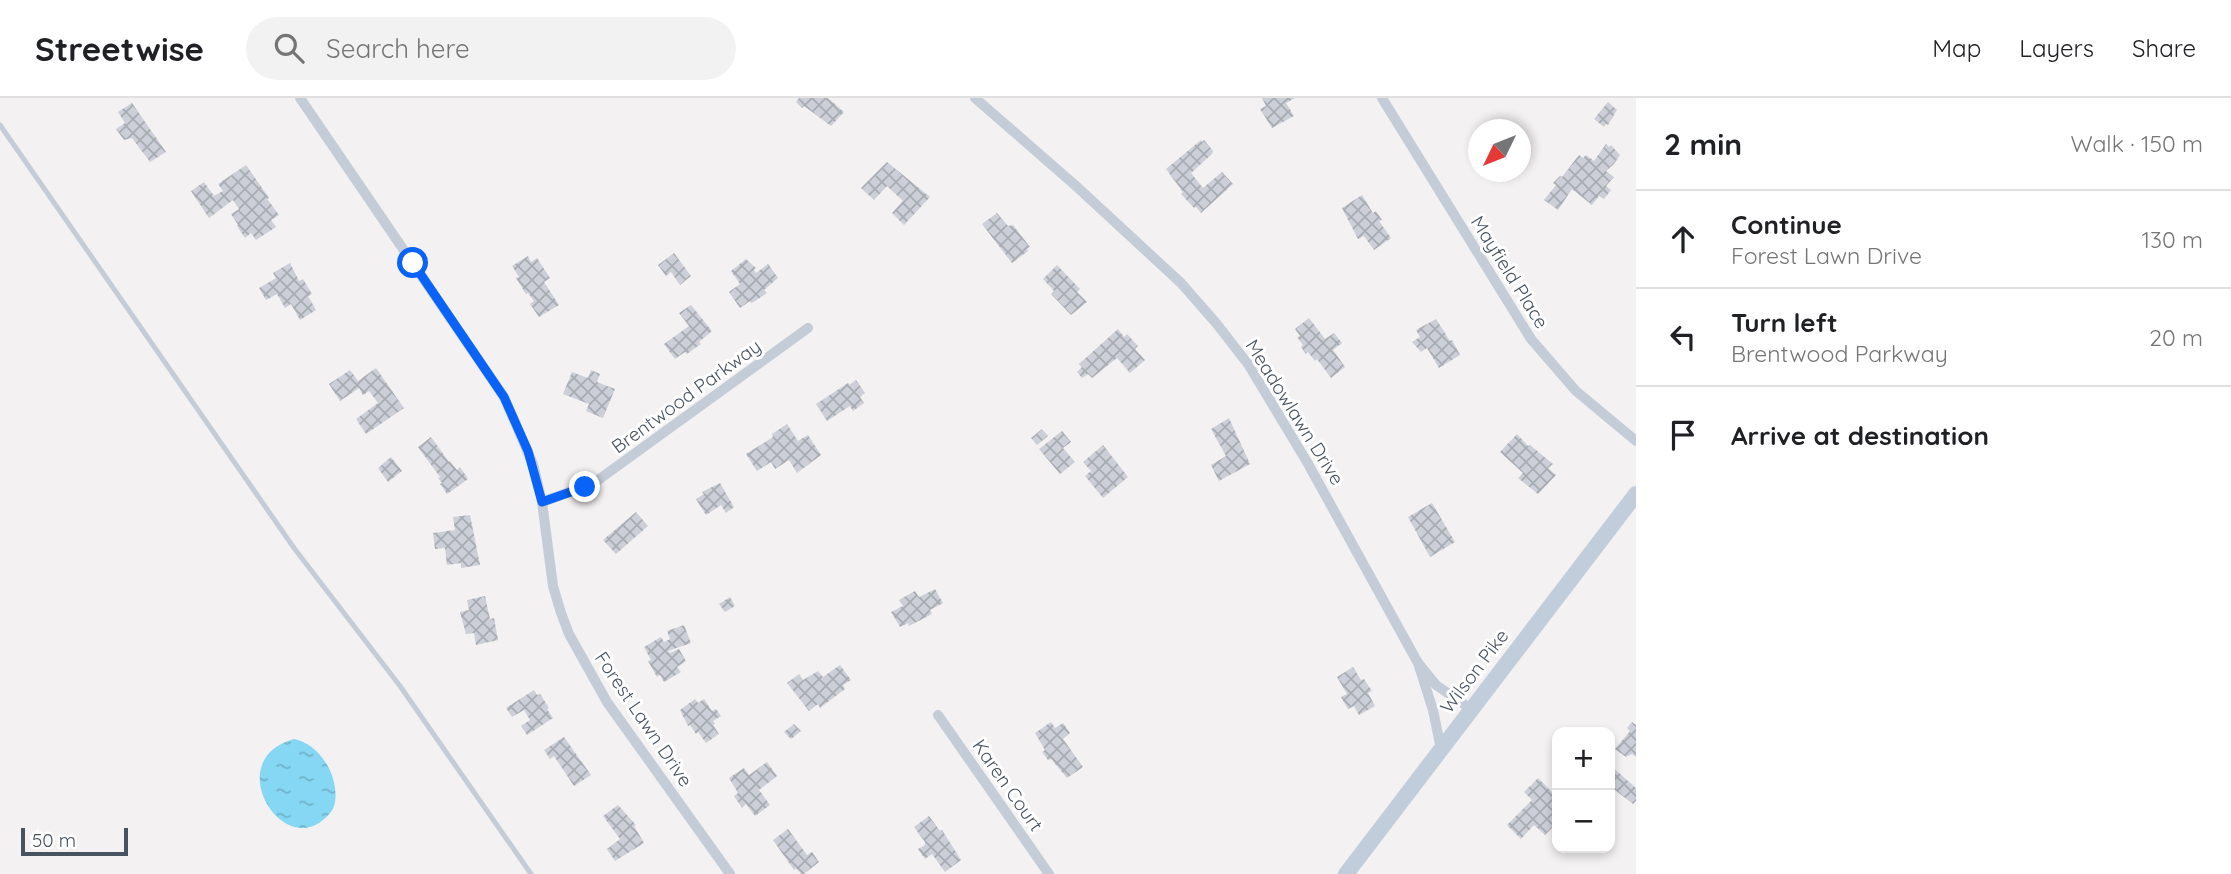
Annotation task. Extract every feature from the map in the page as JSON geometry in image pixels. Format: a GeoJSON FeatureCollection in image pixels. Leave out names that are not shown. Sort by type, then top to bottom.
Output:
{"type":"FeatureCollection","features":[{"type":"Feature","properties":{"kind":"main road","name":"Wilson Pike"},"geometry":{"type":"LineString","coordinates":[[1346,874],[1636,494]]}},
{"type":"Feature","properties":{"kind":"street","name":"Forest Lawn Drive"},"geometry":{"type":"LineString","coordinates":[[300,98],[504,397],[528,451],[542,502],[555,593],[577,650],[607,702],[730,874]]}},
{"type":"Feature","properties":{"kind":"street","name":"Meadowlawn Drive"},"geometry":{"type":"LineString","coordinates":[[975,98],[1181,283],[1224,333],[1248,364],[1307,462],[1418,663],[1436,685],[1471,709]]}},
{"type":"Feature","properties":{"kind":"street","name":"Mayfield Place"},"geometry":{"type":"LineString","coordinates":[[1382,98],[1531,339],[1576,391],[1636,441]]}},
{"type":"Feature","properties":{"kind":"street","name":"Brentwood Parkway"},"geometry":{"type":"LineString","coordinates":[[542,502],[594,483],[808,328]]}},
{"type":"Feature","properties":{"kind":"street","name":"Meadowlawn Drive"},"geometry":{"type":"LineString","coordinates":[[1418,663],[1433,710],[1440,749]]}},
{"type":"Feature","properties":{"kind":"street","name":"Karen Court"},"geometry":{"type":"LineString","coordinates":[[938,715],[1049,874]]}},
{"type":"Feature","properties":{"kind":"lane"},"geometry":{"type":"LineString","coordinates":[[0,125],[294,548],[400,686],[531,874]]}},
{"type":"Feature","properties":{"kind":"water"},"geometry":{"type":"Polygon","coordinates":[[[294,739],[312,747],[319,754],[334,782],[334,805],[329,814],[319,823],[303,828],[287,824],[274,813],[264,798],[260,781],[262,764],[273,749],[294,739]]]}},
{"type":"Feature","properties":{"kind":"building"},"geometry":{"type":"Polygon","coordinates":[[[799,98],[828,98],[844,112],[831,126],[804,106],[802,108],[796,102],[799,98]]]}},
{"type":"Feature","properties":{"kind":"building"},"geometry":{"type":"Polygon","coordinates":[[[1262,98],[1295,98],[1286,103],[1294,116],[1272,128],[1260,109],[1266,106],[1262,98]]]}},
{"type":"Feature","properties":{"kind":"building"},"geometry":{"type":"Polygon","coordinates":[[[1608,102],[1617,110],[1604,127],[1594,119],[1608,102]]]}},
{"type":"Feature","properties":{"kind":"building"},"geometry":{"type":"Polygon","coordinates":[[[132,103],[166,152],[150,162],[132,138],[124,140],[116,129],[125,123],[118,112],[132,103]]]}},
{"type":"Feature","properties":{"kind":"building"},"geometry":{"type":"Polygon","coordinates":[[[1201,140],[1213,151],[1191,173],[1203,188],[1222,172],[1233,184],[1201,213],[1181,194],[1183,192],[1166,169],[1201,140]]]}},
{"type":"Feature","properties":{"kind":"building"},"geometry":{"type":"Polygon","coordinates":[[[1606,144],[1609,147],[1611,145],[1620,155],[1606,171],[1614,177],[1606,186],[1611,190],[1604,199],[1599,196],[1592,205],[1572,189],[1558,210],[1544,200],[1556,185],[1553,183],[1562,177],[1579,155],[1583,158],[1586,155],[1594,161],[1606,144]]]}},
{"type":"Feature","properties":{"kind":"building"},"geometry":{"type":"Polygon","coordinates":[[[887,162],[930,197],[904,225],[892,213],[903,201],[887,186],[874,200],[861,188],[887,162]]]}},
{"type":"Feature","properties":{"kind":"building"},"geometry":{"type":"Polygon","coordinates":[[[246,165],[279,215],[271,220],[276,227],[256,240],[251,233],[245,238],[237,226],[231,214],[239,209],[233,200],[209,218],[191,191],[204,182],[214,196],[223,191],[218,184],[246,165]]]}},
{"type":"Feature","properties":{"kind":"building"},"geometry":{"type":"Polygon","coordinates":[[[1362,195],[1373,213],[1376,211],[1382,220],[1379,221],[1391,238],[1374,250],[1364,236],[1358,239],[1342,208],[1362,195]]]}},
{"type":"Feature","properties":{"kind":"building"},"geometry":{"type":"Polygon","coordinates":[[[997,213],[1008,226],[1013,225],[1030,247],[1012,263],[982,224],[997,213]]]}},
{"type":"Feature","properties":{"kind":"building"},"geometry":{"type":"Polygon","coordinates":[[[674,253],[691,276],[680,285],[671,272],[666,276],[658,265],[674,253]]]}},
{"type":"Feature","properties":{"kind":"building"},"geometry":{"type":"Polygon","coordinates":[[[528,256],[531,262],[537,258],[550,278],[544,282],[559,305],[539,317],[530,304],[534,301],[526,294],[512,266],[528,256]]]}},
{"type":"Feature","properties":{"kind":"building"},"geometry":{"type":"Polygon","coordinates":[[[746,259],[756,268],[756,273],[768,264],[778,278],[764,290],[767,293],[740,308],[729,292],[740,284],[731,271],[746,259]]]}},
{"type":"Feature","properties":{"kind":"building"},"geometry":{"type":"Polygon","coordinates":[[[290,263],[299,281],[303,279],[312,294],[308,296],[316,310],[300,320],[291,304],[285,308],[277,294],[266,300],[259,288],[276,278],[273,273],[290,263]]]}},
{"type":"Feature","properties":{"kind":"building"},"geometry":{"type":"Polygon","coordinates":[[[1057,265],[1080,289],[1077,292],[1087,302],[1071,315],[1051,294],[1054,291],[1043,279],[1057,265]]]}},
{"type":"Feature","properties":{"kind":"building"},"geometry":{"type":"Polygon","coordinates":[[[691,305],[712,331],[699,342],[701,344],[675,359],[664,344],[689,326],[679,313],[691,305]]]}},
{"type":"Feature","properties":{"kind":"building"},"geometry":{"type":"Polygon","coordinates":[[[1309,318],[1325,339],[1334,333],[1342,343],[1333,350],[1345,367],[1331,378],[1317,359],[1315,361],[1308,352],[1306,354],[1297,337],[1300,336],[1295,329],[1309,318]]]}},
{"type":"Feature","properties":{"kind":"building"},"geometry":{"type":"Polygon","coordinates":[[[1436,319],[1460,355],[1439,368],[1427,348],[1421,352],[1412,342],[1420,337],[1416,330],[1436,319]]]}},
{"type":"Feature","properties":{"kind":"building"},"geometry":{"type":"Polygon","coordinates":[[[1118,329],[1124,337],[1127,334],[1138,346],[1135,349],[1145,360],[1130,373],[1117,358],[1092,378],[1088,374],[1082,378],[1077,372],[1082,367],[1079,364],[1118,329]]]}},
{"type":"Feature","properties":{"kind":"building"},"geometry":{"type":"Polygon","coordinates":[[[376,368],[404,408],[366,434],[356,419],[378,403],[369,391],[363,395],[359,388],[340,401],[329,384],[350,370],[358,381],[376,368]]]}},
{"type":"Feature","properties":{"kind":"building"},"geometry":{"type":"Polygon","coordinates":[[[591,370],[600,374],[597,382],[615,389],[603,418],[586,411],[589,404],[563,394],[572,372],[588,378],[591,370]]]}},
{"type":"Feature","properties":{"kind":"building"},"geometry":{"type":"Polygon","coordinates":[[[856,380],[865,393],[860,397],[864,403],[853,411],[850,406],[827,421],[816,404],[856,380]]]}},
{"type":"Feature","properties":{"kind":"building"},"geometry":{"type":"Polygon","coordinates":[[[1229,418],[1250,464],[1219,481],[1211,465],[1226,456],[1211,429],[1229,418]]]}},
{"type":"Feature","properties":{"kind":"building"},"geometry":{"type":"Polygon","coordinates":[[[787,424],[798,441],[808,435],[821,455],[797,473],[789,460],[775,469],[771,462],[757,471],[746,454],[773,437],[772,434],[787,424]]]}},
{"type":"Feature","properties":{"kind":"building"},"geometry":{"type":"Polygon","coordinates":[[[1042,429],[1048,436],[1037,445],[1031,438],[1042,429]]]}},
{"type":"Feature","properties":{"kind":"building"},"geometry":{"type":"Polygon","coordinates":[[[1062,431],[1071,442],[1063,448],[1075,462],[1060,474],[1039,449],[1062,431]]]}},
{"type":"Feature","properties":{"kind":"building"},"geometry":{"type":"Polygon","coordinates":[[[1517,434],[1528,446],[1553,464],[1548,468],[1556,475],[1538,494],[1518,478],[1523,473],[1500,452],[1517,434]]]}},
{"type":"Feature","properties":{"kind":"building"},"geometry":{"type":"Polygon","coordinates":[[[431,437],[449,462],[457,470],[460,467],[468,479],[447,494],[440,484],[440,477],[418,447],[431,437]]]}},
{"type":"Feature","properties":{"kind":"building"},"geometry":{"type":"Polygon","coordinates":[[[1103,445],[1128,477],[1103,498],[1085,476],[1091,471],[1083,462],[1103,445]]]}},
{"type":"Feature","properties":{"kind":"building"},"geometry":{"type":"Polygon","coordinates":[[[391,457],[402,471],[388,482],[378,468],[391,457]]]}},
{"type":"Feature","properties":{"kind":"building"},"geometry":{"type":"Polygon","coordinates":[[[720,483],[734,507],[726,513],[721,505],[706,515],[696,499],[704,494],[702,492],[720,483]]]}},
{"type":"Feature","properties":{"kind":"building"},"geometry":{"type":"Polygon","coordinates":[[[1432,503],[1455,542],[1430,557],[1408,517],[1432,503]]]}},
{"type":"Feature","properties":{"kind":"building"},"geometry":{"type":"Polygon","coordinates":[[[636,512],[648,526],[616,554],[603,540],[636,512]]]}},
{"type":"Feature","properties":{"kind":"building"},"geometry":{"type":"Polygon","coordinates":[[[470,515],[480,565],[461,568],[461,563],[447,565],[445,548],[435,549],[433,533],[455,530],[453,517],[470,515]]]}},
{"type":"Feature","properties":{"kind":"building"},"geometry":{"type":"Polygon","coordinates":[[[935,589],[943,603],[930,610],[932,614],[909,626],[908,623],[900,627],[891,612],[903,606],[899,600],[915,591],[919,597],[935,589]]]}},
{"type":"Feature","properties":{"kind":"building"},"geometry":{"type":"Polygon","coordinates":[[[485,596],[490,619],[494,618],[498,640],[476,645],[474,633],[466,634],[460,612],[469,610],[467,600],[485,596]]]}},
{"type":"Feature","properties":{"kind":"building"},"geometry":{"type":"Polygon","coordinates":[[[730,597],[735,606],[725,612],[719,604],[730,597]]]}},
{"type":"Feature","properties":{"kind":"building"},"geometry":{"type":"Polygon","coordinates":[[[684,625],[691,643],[668,651],[670,653],[679,649],[686,661],[677,667],[681,672],[664,682],[660,675],[657,677],[644,647],[661,637],[664,642],[670,639],[667,631],[684,625]]]}},
{"type":"Feature","properties":{"kind":"building"},"geometry":{"type":"Polygon","coordinates":[[[840,665],[851,680],[843,685],[845,689],[820,708],[818,704],[809,711],[787,683],[799,674],[803,680],[818,671],[823,677],[840,665]]]}},
{"type":"Feature","properties":{"kind":"building"},"geometry":{"type":"Polygon","coordinates":[[[1353,667],[1372,691],[1368,693],[1375,706],[1359,715],[1354,706],[1348,709],[1341,697],[1347,694],[1337,677],[1353,667]]]}},
{"type":"Feature","properties":{"kind":"building"},"geometry":{"type":"Polygon","coordinates":[[[534,690],[537,695],[540,694],[553,718],[527,735],[521,726],[530,720],[524,710],[512,717],[506,708],[534,690]]]}},
{"type":"Feature","properties":{"kind":"building"},"geometry":{"type":"Polygon","coordinates":[[[695,699],[698,703],[704,699],[712,711],[716,709],[721,716],[713,721],[719,734],[706,743],[698,732],[696,734],[690,725],[688,726],[680,710],[695,699]]]}},
{"type":"Feature","properties":{"kind":"building"},"geometry":{"type":"Polygon","coordinates":[[[1051,722],[1055,728],[1063,723],[1070,733],[1063,739],[1083,767],[1067,778],[1042,752],[1045,750],[1035,733],[1051,722]]]}},
{"type":"Feature","properties":{"kind":"building"},"geometry":{"type":"Polygon","coordinates":[[[1632,722],[1636,725],[1636,757],[1632,754],[1626,757],[1615,749],[1630,731],[1627,728],[1632,722]]]}},
{"type":"Feature","properties":{"kind":"building"},"geometry":{"type":"Polygon","coordinates":[[[794,724],[801,731],[791,739],[784,732],[794,724]]]}},
{"type":"Feature","properties":{"kind":"building"},"geometry":{"type":"Polygon","coordinates":[[[564,737],[591,775],[574,786],[554,756],[550,759],[544,750],[564,737]]]}},
{"type":"Feature","properties":{"kind":"building"},"geometry":{"type":"Polygon","coordinates":[[[767,762],[777,776],[759,790],[770,805],[755,816],[746,804],[742,808],[734,796],[738,793],[729,778],[744,768],[749,775],[767,762]]]}},
{"type":"Feature","properties":{"kind":"building"},"geometry":{"type":"Polygon","coordinates":[[[1615,769],[1636,788],[1636,801],[1633,804],[1615,790],[1615,769]]]}},
{"type":"Feature","properties":{"kind":"building"},"geometry":{"type":"Polygon","coordinates":[[[1538,778],[1552,792],[1552,828],[1545,835],[1534,825],[1521,839],[1507,825],[1532,800],[1524,792],[1538,778]]]}},
{"type":"Feature","properties":{"kind":"building"},"geometry":{"type":"Polygon","coordinates":[[[618,805],[636,825],[634,826],[644,843],[615,861],[607,849],[620,839],[603,816],[618,805]]]}},
{"type":"Feature","properties":{"kind":"building"},"geometry":{"type":"Polygon","coordinates":[[[929,816],[940,831],[942,830],[961,860],[945,872],[932,854],[925,859],[918,849],[925,845],[925,842],[914,827],[929,816]]]}},
{"type":"Feature","properties":{"kind":"building"},"geometry":{"type":"Polygon","coordinates":[[[788,829],[807,855],[812,852],[819,862],[804,874],[796,868],[794,870],[773,840],[788,829]]]}},
{"type":"Feature","properties":{"kind":"route"},"geometry":{"type":"LineString","coordinates":[[413,263],[504,397],[533,464],[542,502],[585,487]]}}]}
